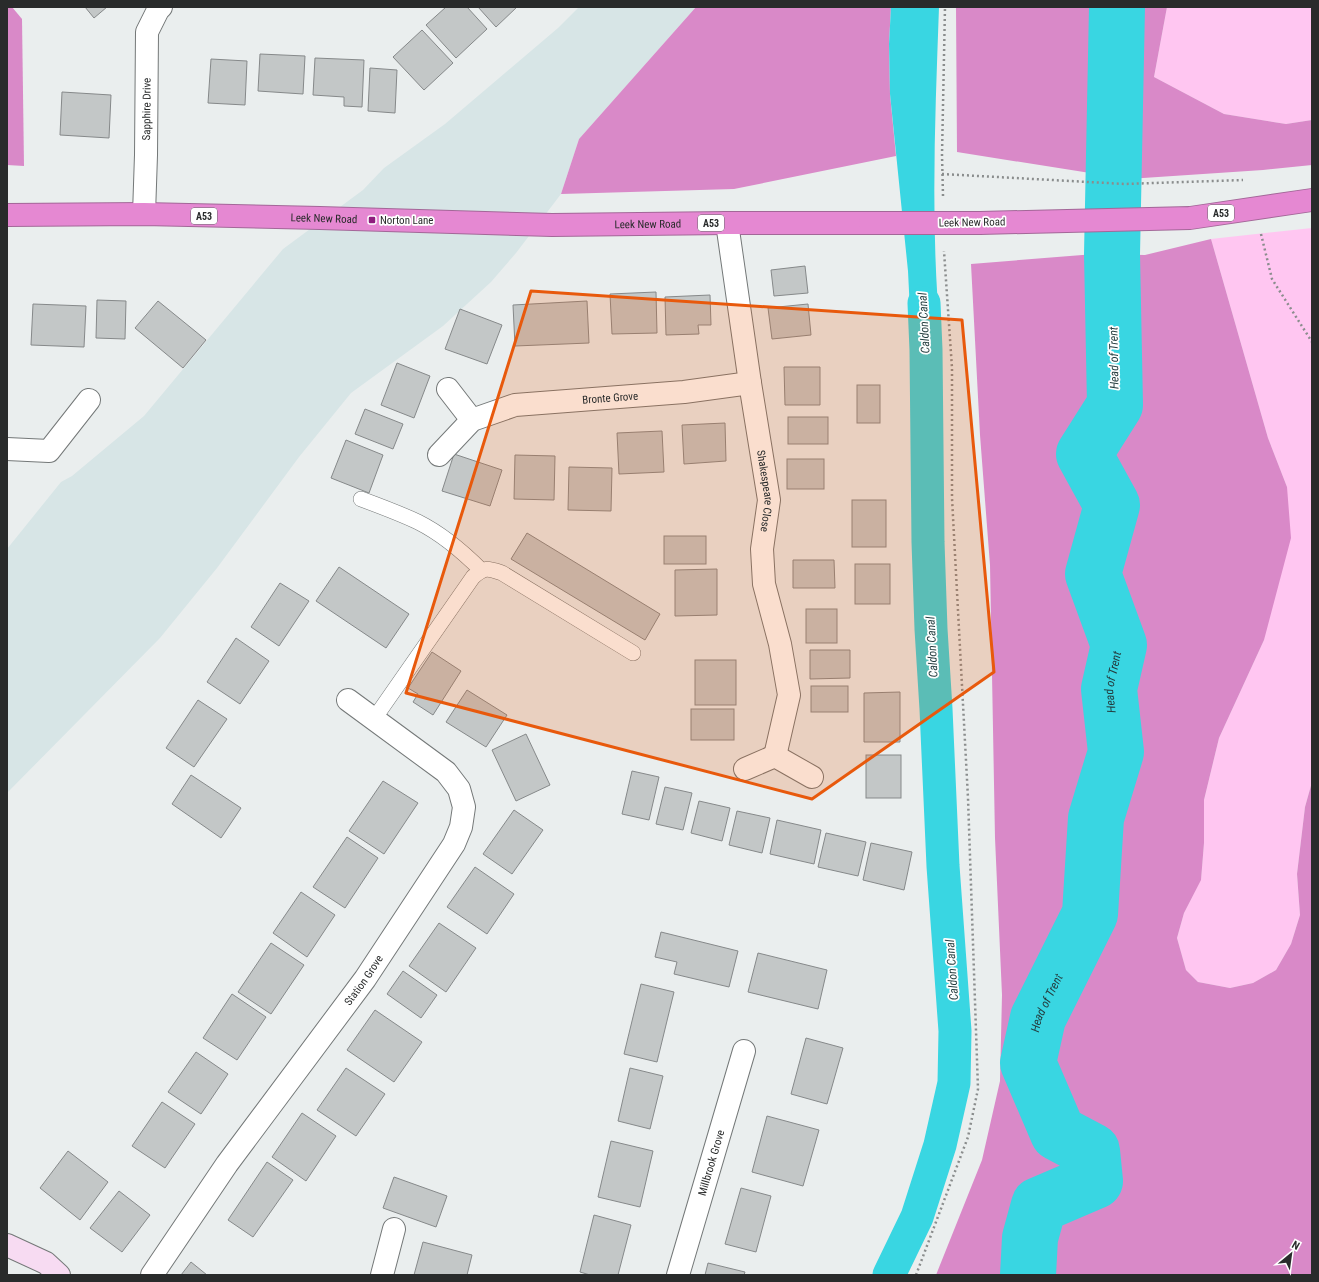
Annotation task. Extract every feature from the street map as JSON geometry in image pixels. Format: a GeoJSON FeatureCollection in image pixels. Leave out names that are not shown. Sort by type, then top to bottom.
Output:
{"type":"FeatureCollection","features":[{"type":"Feature","properties":{"kind":"highway","name":"Leek New Road"},"geometry":{"type":"LineString","coordinates":[[7,215],[144,214],[552,225],[980,223],[1190,218],[1312,200]]}},
{"type":"Feature","properties":{"kind":"street","name":"Sapphire Drive"},"geometry":{"type":"LineString","coordinates":[[144,214],[146,155],[146,32],[161,7]]}},
{"type":"Feature","properties":{"kind":"street","name":"Shakespeare Close"},"geometry":{"type":"LineString","coordinates":[[727,223],[750,383],[769,500],[762,549],[764,584],[780,644],[788,695],[775,756]]}},
{"type":"Feature","properties":{"kind":"street","name":"Bronte Grove"},"geometry":{"type":"LineString","coordinates":[[440,455],[472,420],[515,405],[684,392],[750,383]]}},
{"type":"Feature","properties":{"kind":"street"},"geometry":{"type":"LineString","coordinates":[[448,389],[472,420]]}},
{"type":"Feature","properties":{"kind":"street"},"geometry":{"type":"LineString","coordinates":[[7,449],[49,451],[89,400]]}},
{"type":"Feature","properties":{"kind":"street","name":"Station Grove"},"geometry":{"type":"LineString","coordinates":[[152,1275],[227,1164],[365,979],[454,844],[461,827],[464,807],[458,789],[446,772],[348,700]]}},
{"type":"Feature","properties":{"kind":"street"},"geometry":{"type":"LineString","coordinates":[[745,769],[775,756],[812,777]]}},
{"type":"Feature","properties":{"kind":"street","name":"Millbrook Grove"},"geometry":{"type":"LineString","coordinates":[[678,1275],[744,1051]]}},
{"type":"Feature","properties":{"kind":"street"},"geometry":{"type":"LineString","coordinates":[[382,1275],[394,1229]]}},
{"type":"Feature","properties":{"kind":"street"},"geometry":{"type":"LineString","coordinates":[[7,1245],[46,1263],[59,1275]]}},
{"type":"Feature","properties":{"kind":"lane"},"geometry":{"type":"LineString","coordinates":[[361,499],[417,522],[435,532],[456,546],[481,570]]}},
{"type":"Feature","properties":{"kind":"lane"},"geometry":{"type":"LineString","coordinates":[[374,719],[473,577],[481,570],[488,568],[502,573],[633,653]]}},
{"type":"Feature","properties":{"kind":"path"},"geometry":{"type":"LineString","coordinates":[[943,198],[942,174],[945,7]]}},
{"type":"Feature","properties":{"kind":"path"},"geometry":{"type":"LineString","coordinates":[[942,174],[1125,184],[1249,180],[1272,279],[1312,342]]}},
{"type":"Feature","properties":{"kind":"path"},"geometry":{"type":"LineString","coordinates":[[916,1275],[968,1137],[978,1089],[968,798],[952,498],[952,368],[944,245]]}},
{"type":"Feature","properties":{"kind":"highlighted area"},"geometry":{"type":"Polygon","coordinates":[[[531,291],[962,320],[994,672],[812,799],[406,693],[531,291]]]}},
{"type":"Feature","properties":{"kind":"shaded area"},"geometry":{"type":"Polygon","coordinates":[[[7,7],[12,7],[22,19],[24,166],[7,165],[7,7]]]}},
{"type":"Feature","properties":{"kind":"shaded area"},"geometry":{"type":"Polygon","coordinates":[[[579,7],[696,7],[579,139],[561,194],[516,253],[491,282],[443,326],[351,393],[299,457],[217,568],[160,638],[7,793],[7,549],[61,482],[72,476],[144,416],[283,249],[363,190],[384,168],[445,124],[558,28],[579,7]]]}},
{"type":"Feature","properties":{"kind":"shaded area"},"geometry":{"type":"Polygon","coordinates":[[[696,7],[891,7],[889,44],[890,94],[896,156],[734,189],[561,194],[579,139],[696,7]]]}},
{"type":"Feature","properties":{"kind":"shaded area"},"geometry":{"type":"Polygon","coordinates":[[[956,7],[1167,7],[1154,77],[1224,114],[1286,124],[1312,120],[1312,165],[1263,170],[1128,179],[957,152],[956,7]]]}},
{"type":"Feature","properties":{"kind":"shaded area"},"geometry":{"type":"Polygon","coordinates":[[[1167,7],[1312,7],[1312,120],[1286,124],[1224,114],[1154,77],[1167,7]]]}},
{"type":"Feature","properties":{"kind":"shaded area"},"geometry":{"type":"Polygon","coordinates":[[[1312,228],[1312,782],[1305,807],[1297,874],[1300,915],[1291,944],[1276,970],[1253,983],[1230,988],[1198,982],[1186,970],[1177,938],[1184,913],[1201,879],[1204,843],[1204,800],[1219,738],[1264,640],[1287,487],[1268,438],[1211,239],[1312,228]]]}},
{"type":"Feature","properties":{"kind":"shaded area"},"geometry":{"type":"Polygon","coordinates":[[[1211,239],[1268,438],[1287,487],[1291,538],[1264,640],[1219,738],[1204,800],[1204,843],[1201,880],[1184,913],[1177,938],[1186,970],[1198,982],[1230,988],[1253,983],[1276,970],[1291,944],[1300,915],[1297,874],[1305,807],[1312,782],[1312,1275],[936,1275],[982,1160],[1000,1081],[1002,995],[995,838],[990,565],[980,435],[971,264],[1095,254],[1145,255],[1211,239]]]}},
{"type":"Feature","properties":{"kind":"water"},"geometry":{"type":"Polygon","coordinates":[[[891,7],[939,7],[934,217],[935,259],[941,342],[912,352],[908,271],[890,94],[889,44],[891,7]]]}},
{"type":"Feature","properties":{"kind":"building"},"geometry":{"type":"Polygon","coordinates":[[[85,7],[107,7],[94,18],[85,7]]]}},
{"type":"Feature","properties":{"kind":"building"},"geometry":{"type":"Polygon","coordinates":[[[446,7],[467,7],[487,29],[456,58],[426,25],[446,7]]]}},
{"type":"Feature","properties":{"kind":"building"},"geometry":{"type":"Polygon","coordinates":[[[478,7],[517,7],[496,27],[478,7]]]}},
{"type":"Feature","properties":{"kind":"building"},"geometry":{"type":"Polygon","coordinates":[[[422,30],[453,63],[424,90],[393,57],[422,30]]]}},
{"type":"Feature","properties":{"kind":"building"},"geometry":{"type":"Polygon","coordinates":[[[260,54],[305,56],[303,94],[258,91],[260,54]]]}},
{"type":"Feature","properties":{"kind":"building"},"geometry":{"type":"Polygon","coordinates":[[[315,58],[364,60],[362,107],[344,106],[344,97],[313,95],[315,58]]]}},
{"type":"Feature","properties":{"kind":"building"},"geometry":{"type":"Polygon","coordinates":[[[211,59],[247,61],[245,105],[208,103],[211,59]]]}},
{"type":"Feature","properties":{"kind":"building"},"geometry":{"type":"Polygon","coordinates":[[[370,68],[397,70],[395,113],[368,111],[370,68]]]}},
{"type":"Feature","properties":{"kind":"building"},"geometry":{"type":"Polygon","coordinates":[[[62,92],[111,95],[109,138],[60,135],[62,92]]]}},
{"type":"Feature","properties":{"kind":"building"},"geometry":{"type":"Polygon","coordinates":[[[805,266],[808,293],[774,296],[771,270],[805,266]]]}},
{"type":"Feature","properties":{"kind":"building"},"geometry":{"type":"Polygon","coordinates":[[[656,292],[657,333],[612,334],[610,294],[656,292]]]}},
{"type":"Feature","properties":{"kind":"building"},"geometry":{"type":"Polygon","coordinates":[[[710,295],[711,325],[698,325],[699,334],[666,335],[665,297],[710,295]]]}},
{"type":"Feature","properties":{"kind":"building"},"geometry":{"type":"Polygon","coordinates":[[[97,300],[126,301],[125,339],[96,338],[97,300]]]}},
{"type":"Feature","properties":{"kind":"building"},"geometry":{"type":"Polygon","coordinates":[[[158,301],[206,340],[183,368],[135,328],[158,301]]]}},
{"type":"Feature","properties":{"kind":"building"},"geometry":{"type":"Polygon","coordinates":[[[587,301],[589,343],[515,346],[513,305],[587,301]]]}},
{"type":"Feature","properties":{"kind":"building"},"geometry":{"type":"Polygon","coordinates":[[[33,304],[86,306],[84,347],[31,345],[33,304]]]}},
{"type":"Feature","properties":{"kind":"building"},"geometry":{"type":"Polygon","coordinates":[[[808,304],[811,335],[772,339],[768,308],[808,304]]]}},
{"type":"Feature","properties":{"kind":"building"},"geometry":{"type":"Polygon","coordinates":[[[460,309],[502,325],[487,364],[445,349],[460,309]]]}},
{"type":"Feature","properties":{"kind":"building"},"geometry":{"type":"Polygon","coordinates":[[[397,363],[430,376],[414,418],[381,405],[397,363]]]}},
{"type":"Feature","properties":{"kind":"building"},"geometry":{"type":"Polygon","coordinates":[[[784,367],[820,367],[820,405],[785,405],[784,367]]]}},
{"type":"Feature","properties":{"kind":"building"},"geometry":{"type":"Polygon","coordinates":[[[857,385],[880,385],[880,423],[857,423],[857,385]]]}},
{"type":"Feature","properties":{"kind":"building"},"geometry":{"type":"Polygon","coordinates":[[[365,409],[403,424],[393,449],[355,434],[365,409]]]}},
{"type":"Feature","properties":{"kind":"building"},"geometry":{"type":"Polygon","coordinates":[[[788,417],[828,417],[828,444],[788,444],[788,417]]]}},
{"type":"Feature","properties":{"kind":"building"},"geometry":{"type":"Polygon","coordinates":[[[725,423],[726,461],[684,464],[682,425],[725,423]]]}},
{"type":"Feature","properties":{"kind":"building"},"geometry":{"type":"Polygon","coordinates":[[[662,431],[664,472],[619,474],[617,433],[662,431]]]}},
{"type":"Feature","properties":{"kind":"building"},"geometry":{"type":"Polygon","coordinates":[[[346,440],[383,455],[369,493],[331,478],[346,440]]]}},
{"type":"Feature","properties":{"kind":"building"},"geometry":{"type":"Polygon","coordinates":[[[454,454],[502,470],[490,506],[442,491],[454,454]]]}},
{"type":"Feature","properties":{"kind":"building"},"geometry":{"type":"Polygon","coordinates":[[[515,455],[555,456],[554,500],[514,499],[515,455]]]}},
{"type":"Feature","properties":{"kind":"building"},"geometry":{"type":"Polygon","coordinates":[[[787,459],[824,459],[824,489],[787,489],[787,459]]]}},
{"type":"Feature","properties":{"kind":"building"},"geometry":{"type":"Polygon","coordinates":[[[569,467],[612,468],[611,511],[568,510],[569,467]]]}},
{"type":"Feature","properties":{"kind":"building"},"geometry":{"type":"Polygon","coordinates":[[[852,500],[886,500],[886,547],[852,547],[852,500]]]}},
{"type":"Feature","properties":{"kind":"building"},"geometry":{"type":"Polygon","coordinates":[[[527,533],[660,614],[645,640],[511,559],[527,533]]]}},
{"type":"Feature","properties":{"kind":"building"},"geometry":{"type":"Polygon","coordinates":[[[664,536],[706,536],[706,564],[664,564],[664,536]]]}},
{"type":"Feature","properties":{"kind":"building"},"geometry":{"type":"Polygon","coordinates":[[[793,560],[834,560],[835,588],[793,588],[793,560]]]}},
{"type":"Feature","properties":{"kind":"building"},"geometry":{"type":"Polygon","coordinates":[[[855,564],[890,564],[890,604],[855,604],[855,564]]]}},
{"type":"Feature","properties":{"kind":"building"},"geometry":{"type":"Polygon","coordinates":[[[339,567],[409,614],[386,648],[316,601],[339,567]]]}},
{"type":"Feature","properties":{"kind":"building"},"geometry":{"type":"Polygon","coordinates":[[[717,569],[717,615],[675,616],[675,570],[717,569]]]}},
{"type":"Feature","properties":{"kind":"building"},"geometry":{"type":"Polygon","coordinates":[[[280,583],[309,601],[279,646],[251,627],[280,583]]]}},
{"type":"Feature","properties":{"kind":"building"},"geometry":{"type":"Polygon","coordinates":[[[806,609],[837,609],[837,643],[806,643],[806,609]]]}},
{"type":"Feature","properties":{"kind":"building"},"geometry":{"type":"Polygon","coordinates":[[[236,638],[269,661],[240,704],[207,682],[236,638]]]}},
{"type":"Feature","properties":{"kind":"building"},"geometry":{"type":"Polygon","coordinates":[[[810,650],[850,650],[850,678],[810,679],[810,650]]]}},
{"type":"Feature","properties":{"kind":"building"},"geometry":{"type":"Polygon","coordinates":[[[432,652],[461,671],[433,715],[413,702],[418,694],[408,688],[432,652]]]}},
{"type":"Feature","properties":{"kind":"building"},"geometry":{"type":"Polygon","coordinates":[[[695,660],[736,660],[736,705],[695,705],[695,660]]]}},
{"type":"Feature","properties":{"kind":"building"},"geometry":{"type":"Polygon","coordinates":[[[811,686],[848,686],[848,712],[811,712],[811,686]]]}},
{"type":"Feature","properties":{"kind":"building"},"geometry":{"type":"Polygon","coordinates":[[[467,690],[507,715],[486,747],[446,722],[467,690]]]}},
{"type":"Feature","properties":{"kind":"building"},"geometry":{"type":"Polygon","coordinates":[[[900,692],[900,742],[864,742],[864,693],[900,692]]]}},
{"type":"Feature","properties":{"kind":"building"},"geometry":{"type":"Polygon","coordinates":[[[198,700],[227,719],[194,767],[166,748],[198,700]]]}},
{"type":"Feature","properties":{"kind":"building"},"geometry":{"type":"Polygon","coordinates":[[[691,709],[734,709],[734,740],[691,740],[691,709]]]}},
{"type":"Feature","properties":{"kind":"building"},"geometry":{"type":"Polygon","coordinates":[[[526,734],[550,785],[516,801],[492,750],[526,734]]]}},
{"type":"Feature","properties":{"kind":"building"},"geometry":{"type":"Polygon","coordinates":[[[866,755],[901,755],[901,798],[866,798],[866,755]]]}},
{"type":"Feature","properties":{"kind":"building"},"geometry":{"type":"Polygon","coordinates":[[[632,771],[659,777],[649,820],[622,814],[632,771]]]}},
{"type":"Feature","properties":{"kind":"building"},"geometry":{"type":"Polygon","coordinates":[[[191,775],[241,808],[221,838],[172,804],[191,775]]]}},
{"type":"Feature","properties":{"kind":"building"},"geometry":{"type":"Polygon","coordinates":[[[383,781],[418,803],[384,854],[349,831],[383,781]]]}},
{"type":"Feature","properties":{"kind":"building"},"geometry":{"type":"Polygon","coordinates":[[[665,787],[692,793],[683,830],[656,824],[665,787]]]}},
{"type":"Feature","properties":{"kind":"building"},"geometry":{"type":"Polygon","coordinates":[[[699,801],[730,808],[722,841],[691,833],[699,801]]]}},
{"type":"Feature","properties":{"kind":"building"},"geometry":{"type":"Polygon","coordinates":[[[514,810],[543,830],[512,874],[483,854],[514,810]]]}},
{"type":"Feature","properties":{"kind":"building"},"geometry":{"type":"Polygon","coordinates":[[[737,811],[770,818],[762,853],[729,845],[737,811]]]}},
{"type":"Feature","properties":{"kind":"building"},"geometry":{"type":"Polygon","coordinates":[[[777,820],[821,830],[814,864],[770,854],[777,820]]]}},
{"type":"Feature","properties":{"kind":"building"},"geometry":{"type":"Polygon","coordinates":[[[826,833],[866,842],[858,876],[818,867],[826,833]]]}},
{"type":"Feature","properties":{"kind":"building"},"geometry":{"type":"Polygon","coordinates":[[[347,837],[378,858],[345,908],[313,887],[347,837]]]}},
{"type":"Feature","properties":{"kind":"building"},"geometry":{"type":"Polygon","coordinates":[[[871,843],[912,852],[904,890],[863,880],[871,843]]]}},
{"type":"Feature","properties":{"kind":"building"},"geometry":{"type":"Polygon","coordinates":[[[475,867],[514,894],[487,934],[447,907],[475,867]]]}},
{"type":"Feature","properties":{"kind":"building"},"geometry":{"type":"Polygon","coordinates":[[[301,892],[335,915],[307,957],[273,933],[301,892]]]}},
{"type":"Feature","properties":{"kind":"building"},"geometry":{"type":"Polygon","coordinates":[[[439,923],[476,948],[446,992],[409,966],[439,923]]]}},
{"type":"Feature","properties":{"kind":"building"},"geometry":{"type":"Polygon","coordinates":[[[661,932],[738,951],[729,987],[674,974],[677,962],[655,957],[661,932]]]}},
{"type":"Feature","properties":{"kind":"building"},"geometry":{"type":"Polygon","coordinates":[[[271,943],[304,965],[271,1014],[238,992],[271,943]]]}},
{"type":"Feature","properties":{"kind":"building"},"geometry":{"type":"Polygon","coordinates":[[[758,953],[827,970],[818,1009],[748,992],[758,953]]]}},
{"type":"Feature","properties":{"kind":"building"},"geometry":{"type":"Polygon","coordinates":[[[403,971],[437,995],[421,1018],[387,994],[403,971]]]}},
{"type":"Feature","properties":{"kind":"building"},"geometry":{"type":"Polygon","coordinates":[[[641,984],[674,992],[657,1062],[624,1054],[641,984]]]}},
{"type":"Feature","properties":{"kind":"building"},"geometry":{"type":"Polygon","coordinates":[[[232,994],[266,1017],[237,1060],[203,1038],[232,994]]]}},
{"type":"Feature","properties":{"kind":"building"},"geometry":{"type":"Polygon","coordinates":[[[375,1010],[422,1042],[394,1082],[347,1050],[375,1010]]]}},
{"type":"Feature","properties":{"kind":"building"},"geometry":{"type":"Polygon","coordinates":[[[806,1038],[843,1048],[827,1104],[791,1094],[806,1038]]]}},
{"type":"Feature","properties":{"kind":"building"},"geometry":{"type":"Polygon","coordinates":[[[196,1052],[228,1074],[201,1114],[168,1092],[196,1052]]]}},
{"type":"Feature","properties":{"kind":"building"},"geometry":{"type":"Polygon","coordinates":[[[346,1068],[385,1094],[356,1136],[317,1110],[346,1068]]]}},
{"type":"Feature","properties":{"kind":"building"},"geometry":{"type":"Polygon","coordinates":[[[630,1068],[663,1076],[650,1129],[618,1121],[630,1068]]]}},
{"type":"Feature","properties":{"kind":"building"},"geometry":{"type":"Polygon","coordinates":[[[162,1102],[195,1124],[165,1168],[132,1146],[162,1102]]]}},
{"type":"Feature","properties":{"kind":"building"},"geometry":{"type":"Polygon","coordinates":[[[302,1113],[336,1136],[306,1181],[272,1157],[302,1113]]]}},
{"type":"Feature","properties":{"kind":"building"},"geometry":{"type":"Polygon","coordinates":[[[767,1116],[819,1130],[803,1186],[752,1172],[767,1116]]]}},
{"type":"Feature","properties":{"kind":"building"},"geometry":{"type":"Polygon","coordinates":[[[611,1141],[653,1151],[640,1207],[598,1197],[611,1141]]]}},
{"type":"Feature","properties":{"kind":"building"},"geometry":{"type":"Polygon","coordinates":[[[68,1151],[108,1182],[80,1220],[40,1188],[68,1151]]]}},
{"type":"Feature","properties":{"kind":"building"},"geometry":{"type":"Polygon","coordinates":[[[267,1162],[293,1180],[253,1237],[228,1220],[267,1162]]]}},
{"type":"Feature","properties":{"kind":"building"},"geometry":{"type":"Polygon","coordinates":[[[394,1177],[447,1196],[436,1227],[383,1208],[394,1177]]]}},
{"type":"Feature","properties":{"kind":"building"},"geometry":{"type":"Polygon","coordinates":[[[741,1188],[771,1196],[756,1252],[725,1244],[741,1188]]]}},
{"type":"Feature","properties":{"kind":"building"},"geometry":{"type":"Polygon","coordinates":[[[119,1191],[150,1215],[122,1252],[90,1228],[119,1191]]]}},
{"type":"Feature","properties":{"kind":"building"},"geometry":{"type":"Polygon","coordinates":[[[594,1215],[631,1225],[618,1275],[590,1275],[580,1272],[594,1215]]]}},
{"type":"Feature","properties":{"kind":"building"},"geometry":{"type":"Polygon","coordinates":[[[423,1242],[472,1255],[467,1275],[414,1275],[423,1242]]]}},
{"type":"Feature","properties":{"kind":"building"},"geometry":{"type":"Polygon","coordinates":[[[191,1262],[207,1275],[181,1275],[191,1262]]]}},
{"type":"Feature","properties":{"kind":"building"},"geometry":{"type":"Polygon","coordinates":[[[708,1263],[745,1272],[744,1275],[705,1275],[708,1263]]]}},
{"type":"Feature","properties":{"kind":"waterway","name":"Head of Trent"},"geometry":{"type":"LineString","coordinates":[[1028,1275],[1030,1238],[1039,1205],[1095,1181],[1092,1151],[1058,1133],[1028,1063],[1038,1018],[1090,914],[1096,818],[1116,752],[1109,689],[1119,645],[1093,574],[1112,505],[1084,454],[1115,405],[1112,254],[1117,7]]}},
{"type":"Feature","properties":{"kind":"waterway","name":"Caldon Canal"},"geometry":{"type":"LineString","coordinates":[[889,1275],[917,1217],[940,1145],[954,1083],[955,1031],[943,866],[931,629],[924,303]]}},
{"type":"Feature","properties":{"kind":"place","name":"Norton Lane"},"geometry":{"type":"Point","coordinates":[372,220]}}]}
